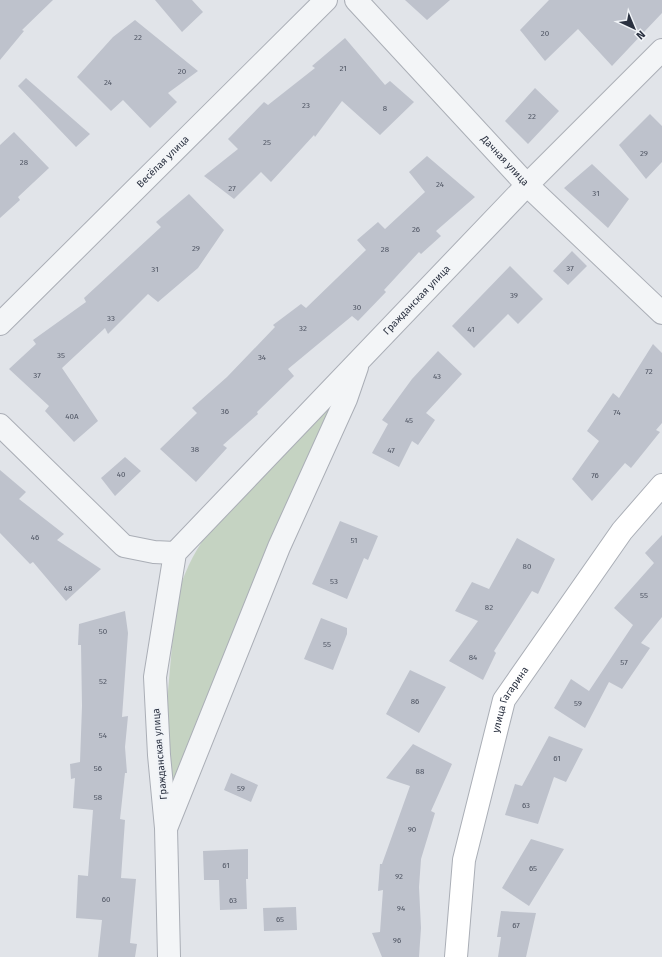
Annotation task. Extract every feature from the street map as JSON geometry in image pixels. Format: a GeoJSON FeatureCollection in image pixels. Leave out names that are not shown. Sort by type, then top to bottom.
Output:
{"type":"FeatureCollection","features":[{"type":"Feature","properties":{"kind":"main road","name":"улица Гагарина"},"geometry":{"type":"LineString","coordinates":[[456,957],[464,860],[504,700],[622,531],[662,485]]}},
{"type":"Feature","properties":{"kind":"street","name":"Весёлая улица"},"geometry":{"type":"LineString","coordinates":[[0,324],[326,0]]}},
{"type":"Feature","properties":{"kind":"street","name":"Дачная улица"},"geometry":{"type":"LineString","coordinates":[[356,0],[527,186],[662,313]]}},
{"type":"Feature","properties":{"kind":"street","name":"Гражданская улица"},"geometry":{"type":"LineString","coordinates":[[169,957],[166,828],[159,755],[155,677],[175,553],[527,186],[662,50]]}},
{"type":"Feature","properties":{"kind":"street"},"geometry":{"type":"LineString","coordinates":[[166,828],[279,547],[346,399],[360,360]]}},
{"type":"Feature","properties":{"kind":"street"},"geometry":{"type":"LineString","coordinates":[[0,425],[124,546],[154,552],[175,553]]}},
{"type":"Feature","properties":{"kind":"green space"},"geometry":{"type":"Polygon","coordinates":[[[341,392],[174,799],[163,747],[176,601],[181,583],[193,557],[208,533],[341,392]]]}},
{"type":"Feature","properties":{"kind":"building"},"geometry":{"type":"Polygon","coordinates":[[[0,0],[53,0],[22,30],[24,31],[0,60],[0,0]]]}},
{"type":"Feature","properties":{"kind":"building"},"geometry":{"type":"Polygon","coordinates":[[[155,0],[192,0],[203,12],[182,32],[155,0]]]}},
{"type":"Feature","properties":{"kind":"building"},"geometry":{"type":"Polygon","coordinates":[[[405,0],[450,0],[427,20],[405,0]]]}},
{"type":"Feature","properties":{"kind":"building"},"geometry":{"type":"Polygon","coordinates":[[[549,0],[662,0],[662,13],[612,66],[578,29],[545,61],[520,30],[549,0]]]}},
{"type":"Feature","properties":{"kind":"building"},"geometry":{"type":"Polygon","coordinates":[[[135,20],[198,71],[168,93],[177,102],[150,128],[123,100],[111,111],[77,77],[113,37],[135,20]]]}},
{"type":"Feature","properties":{"kind":"building"},"geometry":{"type":"Polygon","coordinates":[[[345,38],[385,85],[390,81],[414,102],[380,135],[342,101],[315,137],[314,135],[271,182],[261,172],[234,199],[204,176],[238,149],[228,139],[264,102],[268,105],[315,68],[312,66],[345,38]]]}},
{"type":"Feature","properties":{"kind":"building"},"geometry":{"type":"Polygon","coordinates":[[[26,78],[90,134],[76,147],[18,86],[26,78]]]}},
{"type":"Feature","properties":{"kind":"building"},"geometry":{"type":"Polygon","coordinates":[[[535,88],[559,111],[528,144],[505,121],[535,88]]]}},
{"type":"Feature","properties":{"kind":"building"},"geometry":{"type":"Polygon","coordinates":[[[650,114],[662,126],[662,162],[646,179],[619,145],[650,114]]]}},
{"type":"Feature","properties":{"kind":"building"},"geometry":{"type":"Polygon","coordinates":[[[14,132],[49,168],[18,197],[20,200],[0,218],[0,145],[14,132]]]}},
{"type":"Feature","properties":{"kind":"building"},"geometry":{"type":"Polygon","coordinates":[[[427,156],[475,197],[436,231],[441,236],[421,254],[419,252],[384,290],[386,292],[358,321],[352,316],[288,369],[294,376],[257,412],[258,414],[223,445],[227,448],[196,482],[160,449],[197,413],[192,408],[227,377],[275,327],[273,325],[301,304],[306,308],[366,250],[357,240],[378,222],[385,229],[425,192],[409,172],[427,156]]]}},
{"type":"Feature","properties":{"kind":"building"},"geometry":{"type":"Polygon","coordinates":[[[592,164],[629,199],[608,228],[564,188],[592,164]]]}},
{"type":"Feature","properties":{"kind":"building"},"geometry":{"type":"Polygon","coordinates":[[[189,194],[224,230],[198,268],[158,302],[148,294],[108,334],[105,328],[62,368],[98,421],[74,442],[45,411],[49,406],[9,369],[36,344],[33,340],[86,302],[84,298],[161,227],[156,222],[189,194]]]}},
{"type":"Feature","properties":{"kind":"building"},"geometry":{"type":"Polygon","coordinates":[[[572,251],[587,266],[568,285],[553,271],[572,251]]]}},
{"type":"Feature","properties":{"kind":"building"},"geometry":{"type":"Polygon","coordinates":[[[510,266],[543,299],[518,324],[508,314],[474,348],[452,326],[510,266]]]}},
{"type":"Feature","properties":{"kind":"building"},"geometry":{"type":"Polygon","coordinates":[[[653,344],[662,353],[662,423],[656,430],[660,432],[631,468],[625,463],[592,501],[572,479],[599,441],[587,431],[613,393],[619,398],[653,344]]]}},
{"type":"Feature","properties":{"kind":"building"},"geometry":{"type":"Polygon","coordinates":[[[438,351],[462,374],[426,413],[435,420],[418,445],[412,441],[399,467],[372,453],[388,424],[382,420],[412,379],[438,351]]]}},
{"type":"Feature","properties":{"kind":"building"},"geometry":{"type":"Polygon","coordinates":[[[125,457],[141,471],[115,496],[101,478],[125,457]]]}},
{"type":"Feature","properties":{"kind":"building"},"geometry":{"type":"Polygon","coordinates":[[[0,470],[26,492],[19,499],[64,534],[57,540],[101,569],[66,601],[33,562],[30,564],[0,533],[0,470]]]}},
{"type":"Feature","properties":{"kind":"building"},"geometry":{"type":"Polygon","coordinates":[[[340,521],[378,536],[368,560],[364,558],[347,599],[312,584],[340,521]]]}},
{"type":"Feature","properties":{"kind":"building"},"geometry":{"type":"Polygon","coordinates":[[[662,535],[662,617],[641,643],[650,648],[622,689],[609,682],[585,728],[554,708],[571,679],[589,691],[633,625],[614,608],[654,563],[645,553],[662,535]]]}},
{"type":"Feature","properties":{"kind":"building"},"geometry":{"type":"Polygon","coordinates":[[[517,538],[555,559],[538,594],[532,591],[494,651],[496,653],[483,680],[449,661],[478,621],[455,611],[472,582],[489,589],[517,538]]]}},
{"type":"Feature","properties":{"kind":"building"},"geometry":{"type":"Polygon","coordinates":[[[125,611],[128,633],[122,717],[128,716],[125,747],[127,773],[125,773],[120,819],[125,820],[121,878],[136,879],[130,943],[137,944],[135,957],[98,957],[102,920],[76,918],[78,875],[88,876],[93,810],[73,808],[75,778],[71,779],[70,764],[80,762],[82,706],[81,645],[78,645],[79,624],[125,611]]]}},
{"type":"Feature","properties":{"kind":"building"},"geometry":{"type":"Polygon","coordinates":[[[321,618],[347,628],[347,634],[333,670],[304,659],[321,618]]]}},
{"type":"Feature","properties":{"kind":"building"},"geometry":{"type":"Polygon","coordinates":[[[410,670],[446,687],[419,733],[386,714],[410,670]]]}},
{"type":"Feature","properties":{"kind":"building"},"geometry":{"type":"Polygon","coordinates":[[[549,736],[583,749],[566,782],[554,777],[538,824],[505,815],[515,784],[522,786],[549,736]]]}},
{"type":"Feature","properties":{"kind":"building"},"geometry":{"type":"Polygon","coordinates":[[[413,744],[452,764],[431,811],[435,813],[421,859],[419,887],[421,928],[419,957],[382,957],[372,933],[380,932],[383,890],[378,891],[380,864],[382,864],[410,786],[386,778],[413,744]]]}},
{"type":"Feature","properties":{"kind":"building"},"geometry":{"type":"Polygon","coordinates":[[[231,773],[258,785],[251,802],[224,790],[231,773]]]}},
{"type":"Feature","properties":{"kind":"building"},"geometry":{"type":"Polygon","coordinates":[[[531,839],[564,849],[529,906],[502,888],[531,839]]]}},
{"type":"Feature","properties":{"kind":"building"},"geometry":{"type":"Polygon","coordinates":[[[248,849],[248,879],[246,879],[247,909],[220,910],[219,880],[204,880],[203,851],[248,849]]]}},
{"type":"Feature","properties":{"kind":"building"},"geometry":{"type":"Polygon","coordinates":[[[296,907],[297,930],[264,931],[263,908],[296,907]]]}},
{"type":"Feature","properties":{"kind":"building"},"geometry":{"type":"Polygon","coordinates":[[[501,911],[536,913],[526,957],[498,957],[501,937],[497,937],[501,911]]]}}]}
